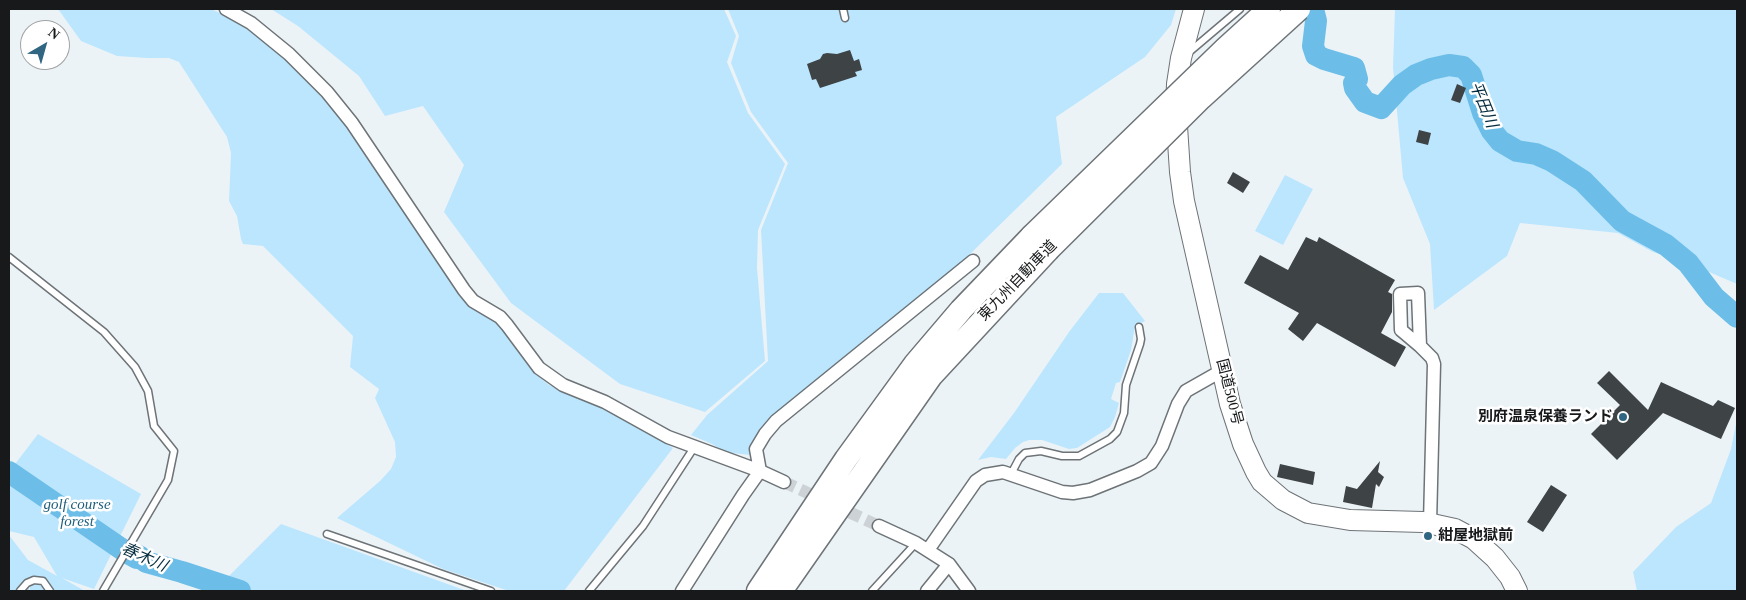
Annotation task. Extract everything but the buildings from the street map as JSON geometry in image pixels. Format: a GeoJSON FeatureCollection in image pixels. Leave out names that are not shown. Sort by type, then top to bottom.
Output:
{"type":"FeatureCollection","features":[{"type":"Feature","properties":{"kind":"highway","name":"国道500号"},"geometry":{"type":"LineString","coordinates":[[1194,9],[1181,58],[1176,111],[1180,172],[1184,201],[1223,370],[1236,424],[1249,459],[1262,482],[1283,500],[1308,513],[1336,519],[1409,520],[1455,529],[1479,544],[1504,568],[1517,591]]}},
{"type":"Feature","properties":{"kind":"highway","name":"東九州自動車道"},"geometry":{"type":"LineString","coordinates":[[782,591],[931,376],[1040,243],[1226,48],[1269,9]]}},
{"type":"Feature","properties":{"kind":"highway","name":"東九州自動車道"},"geometry":{"type":"LineString","coordinates":[[758,591],[846,459],[915,364],[961,310],[1040,243],[1299,9]]}},
{"type":"Feature","properties":{"kind":"street"},"geometry":{"type":"LineString","coordinates":[[226,9],[244,17],[259,29],[289,54],[327,92],[352,123],[464,290],[473,301],[500,317],[539,368],[563,384],[605,402],[668,437],[760,471],[784,482]]}},
{"type":"Feature","properties":{"kind":"street"},"geometry":{"type":"LineString","coordinates":[[682,591],[743,494],[760,471],[756,449],[776,421],[973,262]]}},
{"type":"Feature","properties":{"kind":"street"},"geometry":{"type":"LineString","coordinates":[[1420,346],[1432,358],[1434,372],[1430,523]]}},
{"type":"Feature","properties":{"kind":"street"},"geometry":{"type":"LineString","coordinates":[[928,550],[976,482],[985,475],[1003,472],[1062,492],[1073,493],[1090,490],[1151,463],[1159,454],[1178,404],[1186,391],[1223,370]]}},
{"type":"Feature","properties":{"kind":"street"},"geometry":{"type":"LineString","coordinates":[[878,526],[916,542],[949,564],[969,591]]}},
{"type":"Feature","properties":{"kind":"street"},"geometry":{"type":"LineString","coordinates":[[927,591],[949,564]]}},
{"type":"Feature","properties":{"kind":"lane"},"geometry":{"type":"LineString","coordinates":[[843,9],[845,18]]}},
{"type":"Feature","properties":{"kind":"lane"},"geometry":{"type":"LineString","coordinates":[[1181,58],[1240,9]]}},
{"type":"Feature","properties":{"kind":"lane"},"geometry":{"type":"LineString","coordinates":[[9,257],[104,332],[135,367],[148,391],[154,426],[174,451],[168,480],[103,590]]}},
{"type":"Feature","properties":{"kind":"lane"},"geometry":{"type":"LineString","coordinates":[[1011,474],[1019,459],[1025,453],[1041,451],[1062,456],[1079,456],[1114,436],[1120,427],[1125,407],[1125,391],[1139,348],[1141,339],[1139,327]]}},
{"type":"Feature","properties":{"kind":"lane"},"geometry":{"type":"LineString","coordinates":[[589,591],[643,526],[695,446]]}},
{"type":"Feature","properties":{"kind":"lane"},"geometry":{"type":"LineString","coordinates":[[328,534],[492,591]]}},
{"type":"Feature","properties":{"kind":"lane"},"geometry":{"type":"LineString","coordinates":[[872,591],[916,542]]}},
{"type":"Feature","properties":{"kind":"lane"},"geometry":{"type":"LineString","coordinates":[[20,591],[27,583],[34,580],[43,581],[50,591]]}},
{"type":"Feature","properties":{"kind":"green space"},"geometry":{"type":"Polygon","coordinates":[[[58,9],[211,9],[242,23],[284,58],[325,100],[342,121],[460,293],[498,324],[534,373],[549,385],[610,409],[673,448],[564,591],[509,591],[443,569],[337,518],[380,481],[391,469],[396,457],[395,442],[375,398],[379,389],[350,367],[353,336],[263,246],[243,244],[237,216],[229,201],[231,153],[227,137],[179,62],[169,58],[117,56],[81,41],[70,26],[70,20],[66,20],[58,9]]]}},
{"type":"Feature","properties":{"kind":"green space"},"geometry":{"type":"Polygon","coordinates":[[[271,9],[724,9],[736,36],[727,62],[748,113],[785,164],[758,230],[757,268],[765,361],[705,412],[620,384],[511,303],[444,212],[464,165],[423,106],[385,116],[359,76],[298,26],[271,9]]]}},
{"type":"Feature","properties":{"kind":"green space"},"geometry":{"type":"Polygon","coordinates":[[[728,9],[1176,9],[1171,25],[1145,57],[1056,117],[1062,164],[968,256],[787,418],[750,455],[725,452],[691,435],[707,415],[768,361],[761,230],[788,163],[751,112],[731,63],[739,36],[728,9]]]}},
{"type":"Feature","properties":{"kind":"green space"},"geometry":{"type":"Polygon","coordinates":[[[1395,9],[1737,9],[1737,284],[1688,263],[1653,252],[1618,233],[1520,223],[1507,256],[1434,310],[1430,244],[1403,178],[1393,67],[1395,9]]]}},
{"type":"Feature","properties":{"kind":"green space"},"geometry":{"type":"Polygon","coordinates":[[[1285,175],[1313,189],[1283,245],[1255,231],[1285,175]]]}},
{"type":"Feature","properties":{"kind":"green space"},"geometry":{"type":"Polygon","coordinates":[[[1099,293],[1123,293],[1145,321],[1135,326],[1131,350],[1120,382],[1116,383],[1111,399],[1119,403],[1110,427],[1077,448],[1069,449],[1042,440],[1029,440],[1015,448],[1006,459],[991,457],[978,460],[1014,413],[1069,332],[1099,293]]]}},
{"type":"Feature","properties":{"kind":"green space"},"geometry":{"type":"Polygon","coordinates":[[[1737,419],[1737,591],[1637,591],[1633,572],[1676,527],[1711,503],[1731,449],[1737,419]]]}},
{"type":"Feature","properties":{"kind":"green space","name":"golf course forest"},"geometry":{"type":"Polygon","coordinates":[[[38,434],[141,494],[94,589],[62,578],[85,591],[30,591],[29,574],[29,591],[9,591],[9,535],[28,560],[57,576],[34,537],[9,531],[9,472],[38,434]]]}},
{"type":"Feature","properties":{"kind":"green space"},"geometry":{"type":"Polygon","coordinates":[[[281,524],[467,591],[214,591],[281,524]]]}},
{"type":"Feature","properties":{"kind":"waterway","name":"平田川"},"geometry":{"type":"LineString","coordinates":[[1313,9],[1316,21],[1313,46],[1316,55],[1354,68],[1357,79],[1354,83],[1355,88],[1365,102],[1381,108],[1402,85],[1416,75],[1449,65],[1463,67],[1471,75],[1483,113],[1492,131],[1500,141],[1517,151],[1536,154],[1552,161],[1583,181],[1622,221],[1666,245],[1688,263],[1714,297],[1737,317]]}},
{"type":"Feature","properties":{"kind":"waterway","name":"春木川"},"geometry":{"type":"LineString","coordinates":[[9,472],[137,558],[139,556],[146,562],[240,591]]}},
{"type":"Feature","properties":{"kind":"tunnel"},"geometry":{"type":"LineString","coordinates":[[784,482],[879,526]]}},
{"type":"Feature","properties":{"kind":"place","name":"別府温泉保養ランド"},"geometry":{"type":"Point","coordinates":[1623,417]}},
{"type":"Feature","properties":{"kind":"place","name":"紺屋地獄前"},"geometry":{"type":"Point","coordinates":[1428,536]}}]}
